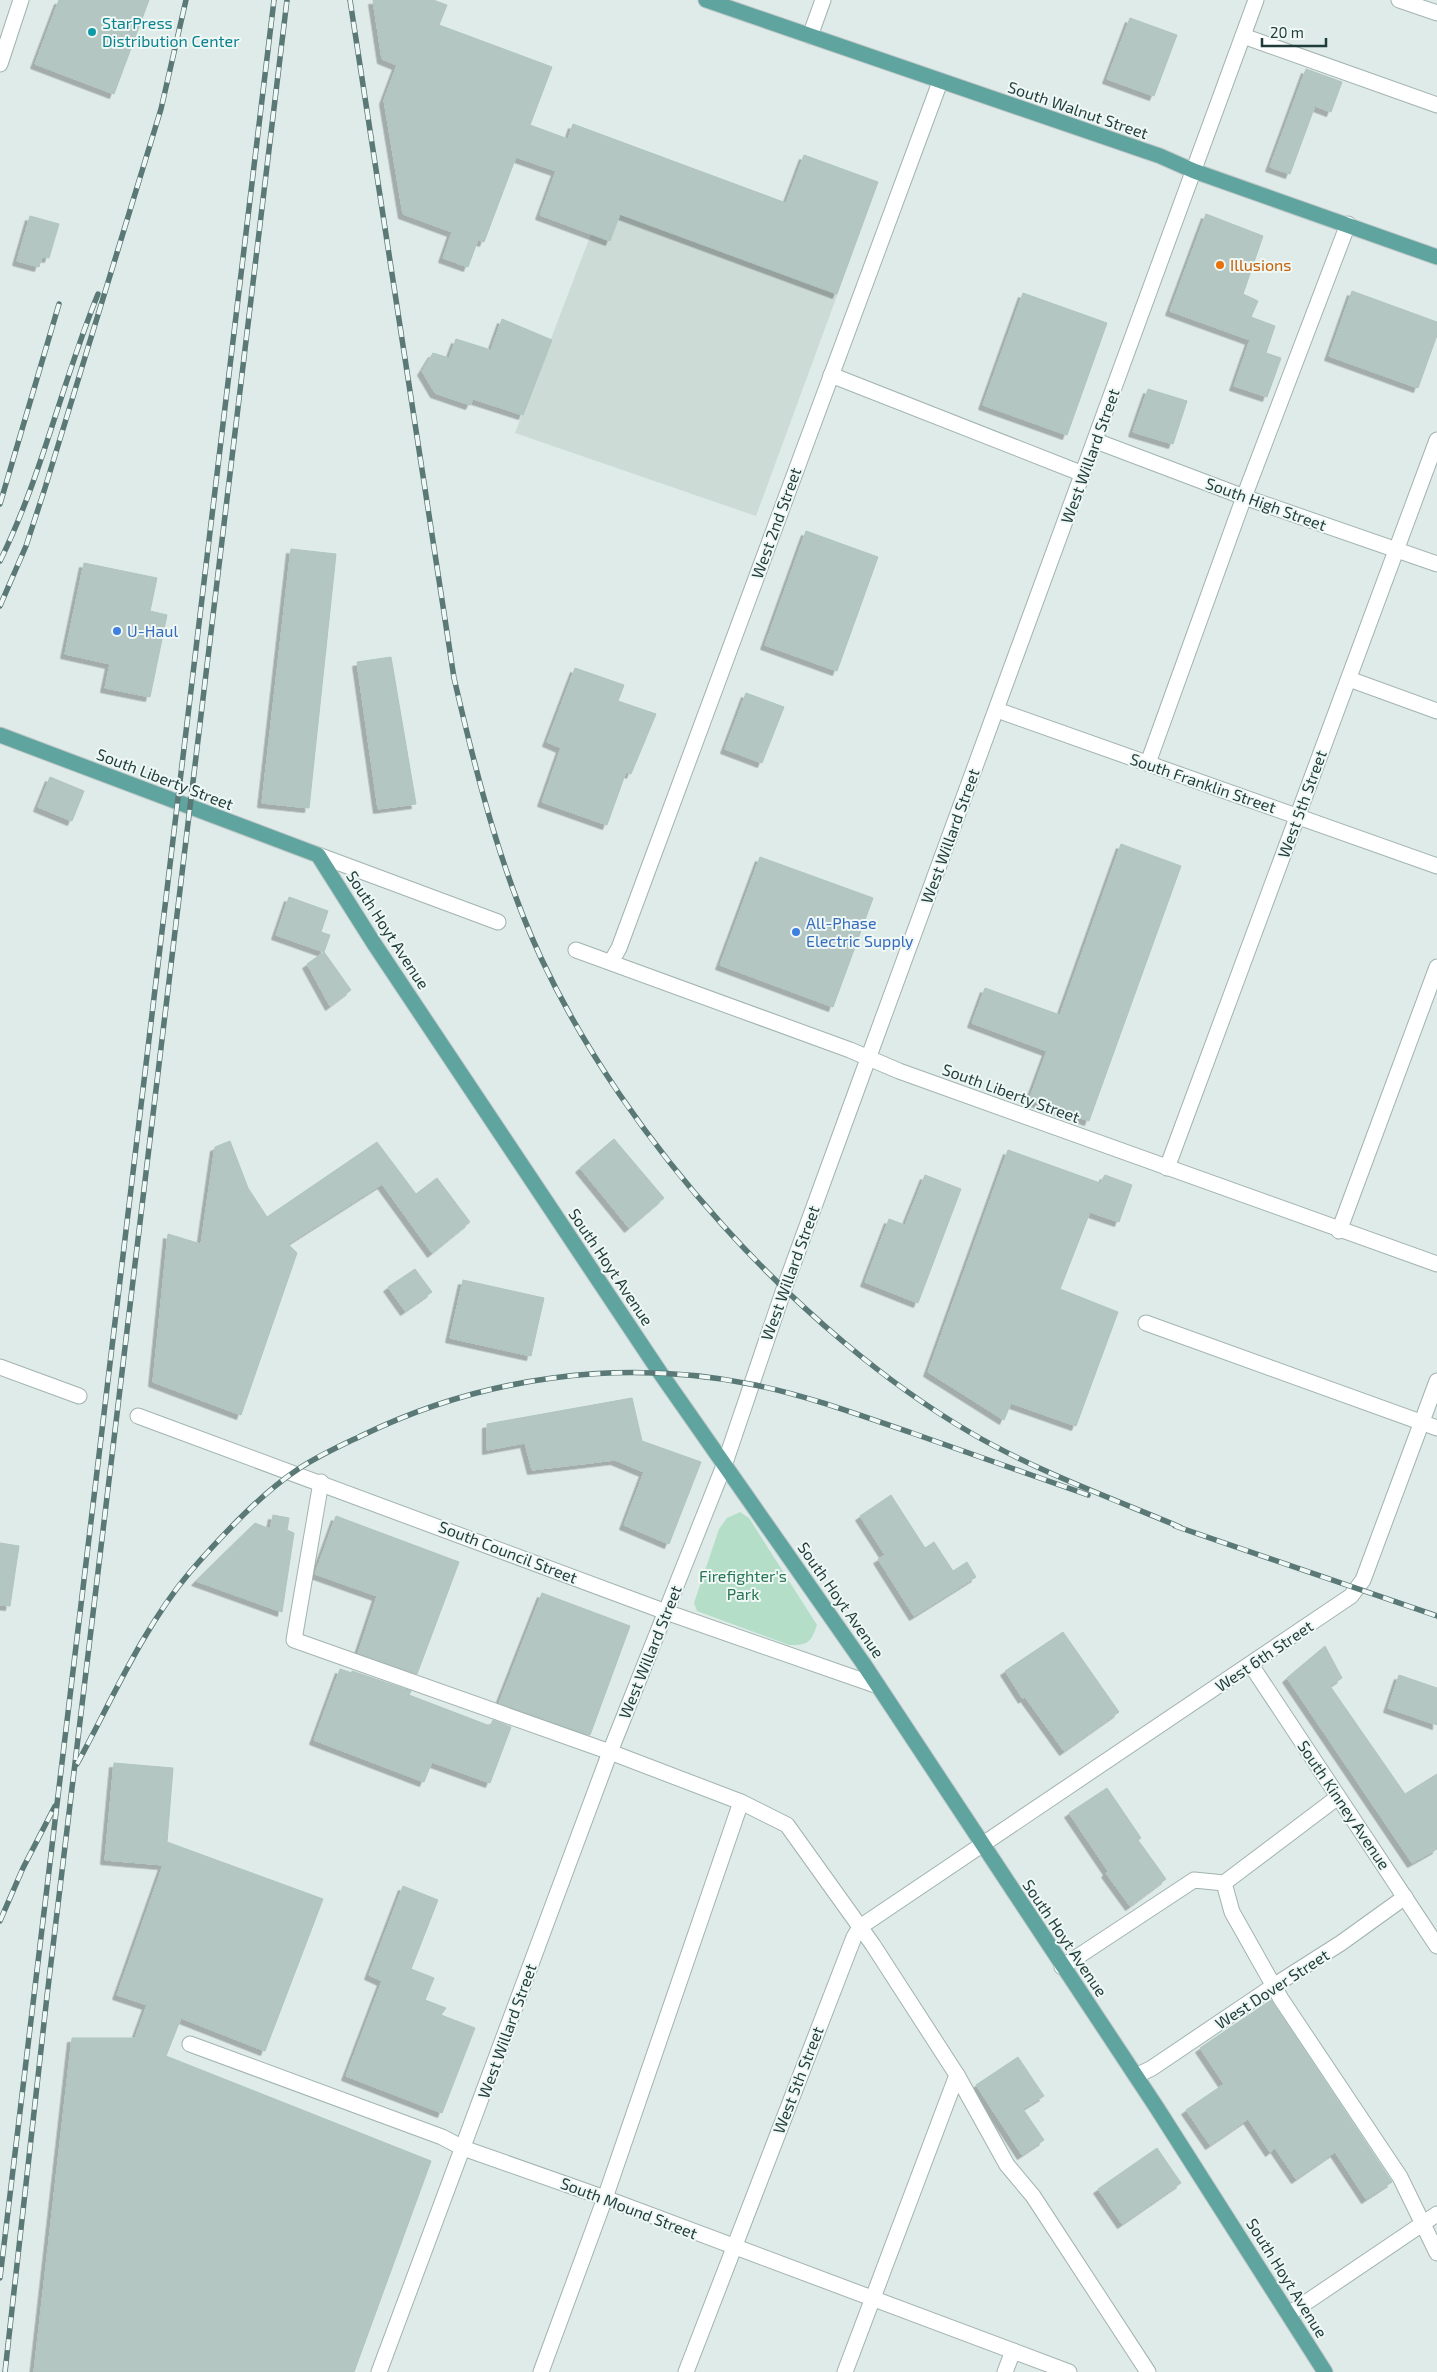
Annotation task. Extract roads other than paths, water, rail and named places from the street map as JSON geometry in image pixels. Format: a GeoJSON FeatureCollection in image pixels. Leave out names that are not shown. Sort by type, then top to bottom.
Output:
{"type":"FeatureCollection","features":[{"type":"Feature","properties":{"kind":"main road","name":"South Walnut Street"},"geometry":{"type":"LineString","coordinates":[[706,0],[1152,154],[1194,171],[1437,257]]}},
{"type":"Feature","properties":{"kind":"main road","name":"South Liberty Street"},"geometry":{"type":"LineString","coordinates":[[0,735],[318,856]]}},
{"type":"Feature","properties":{"kind":"main road","name":"South Hoyt Avenue"},"geometry":{"type":"LineString","coordinates":[[318,856],[372,942],[661,1374],[725,1463],[878,1686],[1136,2076],[1290,2314],[1325,2372]]}},
{"type":"Feature","properties":{"kind":"street"},"geometry":{"type":"LineString","coordinates":[[0,64],[21,0]]}},
{"type":"Feature","properties":{"kind":"street"},"geometry":{"type":"LineString","coordinates":[[810,36],[823,0]]}},
{"type":"Feature","properties":{"kind":"street","name":"West Willard Street"},"geometry":{"type":"LineString","coordinates":[[379,2372],[610,1752],[725,1463],[782,1296],[868,1058],[1096,441],[1256,0]]}},
{"type":"Feature","properties":{"kind":"street"},"geometry":{"type":"LineString","coordinates":[[1399,0],[1431,8]]}},
{"type":"Feature","properties":{"kind":"street"},"geometry":{"type":"LineString","coordinates":[[1243,36],[1437,105]]}},
{"type":"Feature","properties":{"kind":"street","name":"West 2nd Street"},"geometry":{"type":"LineString","coordinates":[[611,962],[619,948],[688,767],[940,82]]}},
{"type":"Feature","properties":{"kind":"street"},"geometry":{"type":"LineString","coordinates":[[1148,763],[1244,497],[1348,224]]}},
{"type":"Feature","properties":{"kind":"street"},"geometry":{"type":"LineString","coordinates":[[831,375],[1083,474]]}},
{"type":"Feature","properties":{"kind":"street","name":"West 5th Street"},"geometry":{"type":"LineString","coordinates":[[1167,1168],[1437,440]]}},
{"type":"Feature","properties":{"kind":"street","name":"South High Street"},"geometry":{"type":"LineString","coordinates":[[1096,441],[1244,497],[1437,564]]}},
{"type":"Feature","properties":{"kind":"street"},"geometry":{"type":"LineString","coordinates":[[1349,679],[1437,711]]}},
{"type":"Feature","properties":{"kind":"street","name":"South Franklin Street"},"geometry":{"type":"LineString","coordinates":[[997,710],[1437,866]]}},
{"type":"Feature","properties":{"kind":"street"},"geometry":{"type":"LineString","coordinates":[[318,856],[498,922]]}},
{"type":"Feature","properties":{"kind":"street","name":"South Liberty Street"},"geometry":{"type":"LineString","coordinates":[[576,950],[1339,1231],[1437,1264]]}},
{"type":"Feature","properties":{"kind":"street"},"geometry":{"type":"LineString","coordinates":[[1339,1231],[1437,967]]}},
{"type":"Feature","properties":{"kind":"street"},"geometry":{"type":"LineString","coordinates":[[1146,1324],[1437,1428]]}},
{"type":"Feature","properties":{"kind":"street"},"geometry":{"type":"LineString","coordinates":[[0,1367],[79,1396]]}},
{"type":"Feature","properties":{"kind":"street","name":"West 6th Street"},"geometry":{"type":"LineString","coordinates":[[982,1844],[1251,1665],[1351,1596],[1358,1589],[1437,1381]]}},
{"type":"Feature","properties":{"kind":"street","name":"South Council Street"},"geometry":{"type":"LineString","coordinates":[[138,1416],[321,1482],[666,1612],[878,1686]]}},
{"type":"Feature","properties":{"kind":"street"},"geometry":{"type":"LineString","coordinates":[[321,1482],[294,1640],[610,1752],[741,1802],[787,1825],[860,1927],[957,2075],[1007,2165],[1033,2196],[1148,2372]]}},
{"type":"Feature","properties":{"kind":"street","name":"South Kinney Avenue"},"geometry":{"type":"LineString","coordinates":[[1251,1665],[1437,1946]]}},
{"type":"Feature","properties":{"kind":"street"},"geometry":{"type":"LineString","coordinates":[[1062,1966],[1194,1880],[1224,1883],[1338,1797]]}},
{"type":"Feature","properties":{"kind":"street"},"geometry":{"type":"LineString","coordinates":[[541,2372],[605,2198],[741,1802]]}},
{"type":"Feature","properties":{"kind":"street","name":"West 5th Street"},"geometry":{"type":"LineString","coordinates":[[686,2372],[850,1946],[860,1927],[982,1844]]}},
{"type":"Feature","properties":{"kind":"street"},"geometry":{"type":"LineString","coordinates":[[1224,1883],[1232,1912],[1275,1985],[1281,1999],[1376,2139],[1424,2223],[1431,2244],[1437,2253]]}},
{"type":"Feature","properties":{"kind":"street","name":"West Dover Street"},"geometry":{"type":"LineString","coordinates":[[1136,2076],[1152,2068],[1341,1943],[1405,1897]]}},
{"type":"Feature","properties":{"kind":"street","name":"South Mound Street"},"geometry":{"type":"LineString","coordinates":[[190,2044],[442,2137],[463,2148],[605,2198],[1069,2372]]}},
{"type":"Feature","properties":{"kind":"street"},"geometry":{"type":"LineString","coordinates":[[845,2372],[957,2075]]}},
{"type":"Feature","properties":{"kind":"street"},"geometry":{"type":"LineString","coordinates":[[1290,2314],[1437,2214]]}},
{"type":"Feature","properties":{"kind":"street"},"geometry":{"type":"LineString","coordinates":[[1005,2372],[1013,2351]]}},
{"type":"Feature","properties":{"kind":"railway"},"geometry":{"type":"LineString","coordinates":[[0,606],[26,546],[45,488],[161,109],[186,0]]}},
{"type":"Feature","properties":{"kind":"railway"},"geometry":{"type":"LineString","coordinates":[[0,2278],[274,0]]}},
{"type":"Feature","properties":{"kind":"railway"},"geometry":{"type":"LineString","coordinates":[[5,2372],[47,1996],[287,0]]}},
{"type":"Feature","properties":{"kind":"railway"},"geometry":{"type":"LineString","coordinates":[[350,0],[454,678],[480,785],[513,890],[541,958],[577,1027],[620,1095],[669,1162],[723,1226],[782,1286],[843,1342],[907,1391],[996,1447],[1021,1460],[1180,1527]]}},
{"type":"Feature","properties":{"kind":"railway"},"geometry":{"type":"LineString","coordinates":[[0,561],[28,496],[73,361],[98,294]]}},
{"type":"Feature","properties":{"kind":"railway"},"geometry":{"type":"LineString","coordinates":[[0,504],[59,304]]}},
{"type":"Feature","properties":{"kind":"railway"},"geometry":{"type":"LineString","coordinates":[[77,1764],[142,1641],[157,1617],[190,1572],[253,1506],[281,1482],[319,1457],[409,1415],[456,1399],[552,1378],[602,1373],[701,1376],[771,1389],[852,1412],[1088,1495]]}},
{"type":"Feature","properties":{"kind":"railway"},"geometry":{"type":"LineString","coordinates":[[1175,1526],[1437,1616]]}},
{"type":"Feature","properties":{"kind":"railway"},"geometry":{"type":"LineString","coordinates":[[0,1921],[23,1868],[55,1806]]}},
{"type":"Feature","properties":{"kind":"place","name":"StarPress Distribution Center"},"geometry":{"type":"Point","coordinates":[92,32]}},
{"type":"Feature","properties":{"kind":"place","name":"Illusions"},"geometry":{"type":"Point","coordinates":[1220,265]}},
{"type":"Feature","properties":{"kind":"place","name":"U-Haul"},"geometry":{"type":"Point","coordinates":[117,631]}},
{"type":"Feature","properties":{"kind":"place","name":"All-Phase Electric Supply"},"geometry":{"type":"Point","coordinates":[796,932]}},
{"type":"Feature","properties":{"kind":"park label","name":"Firefighter's Park"},"geometry":{"type":"Point","coordinates":[743,1585]}}]}
